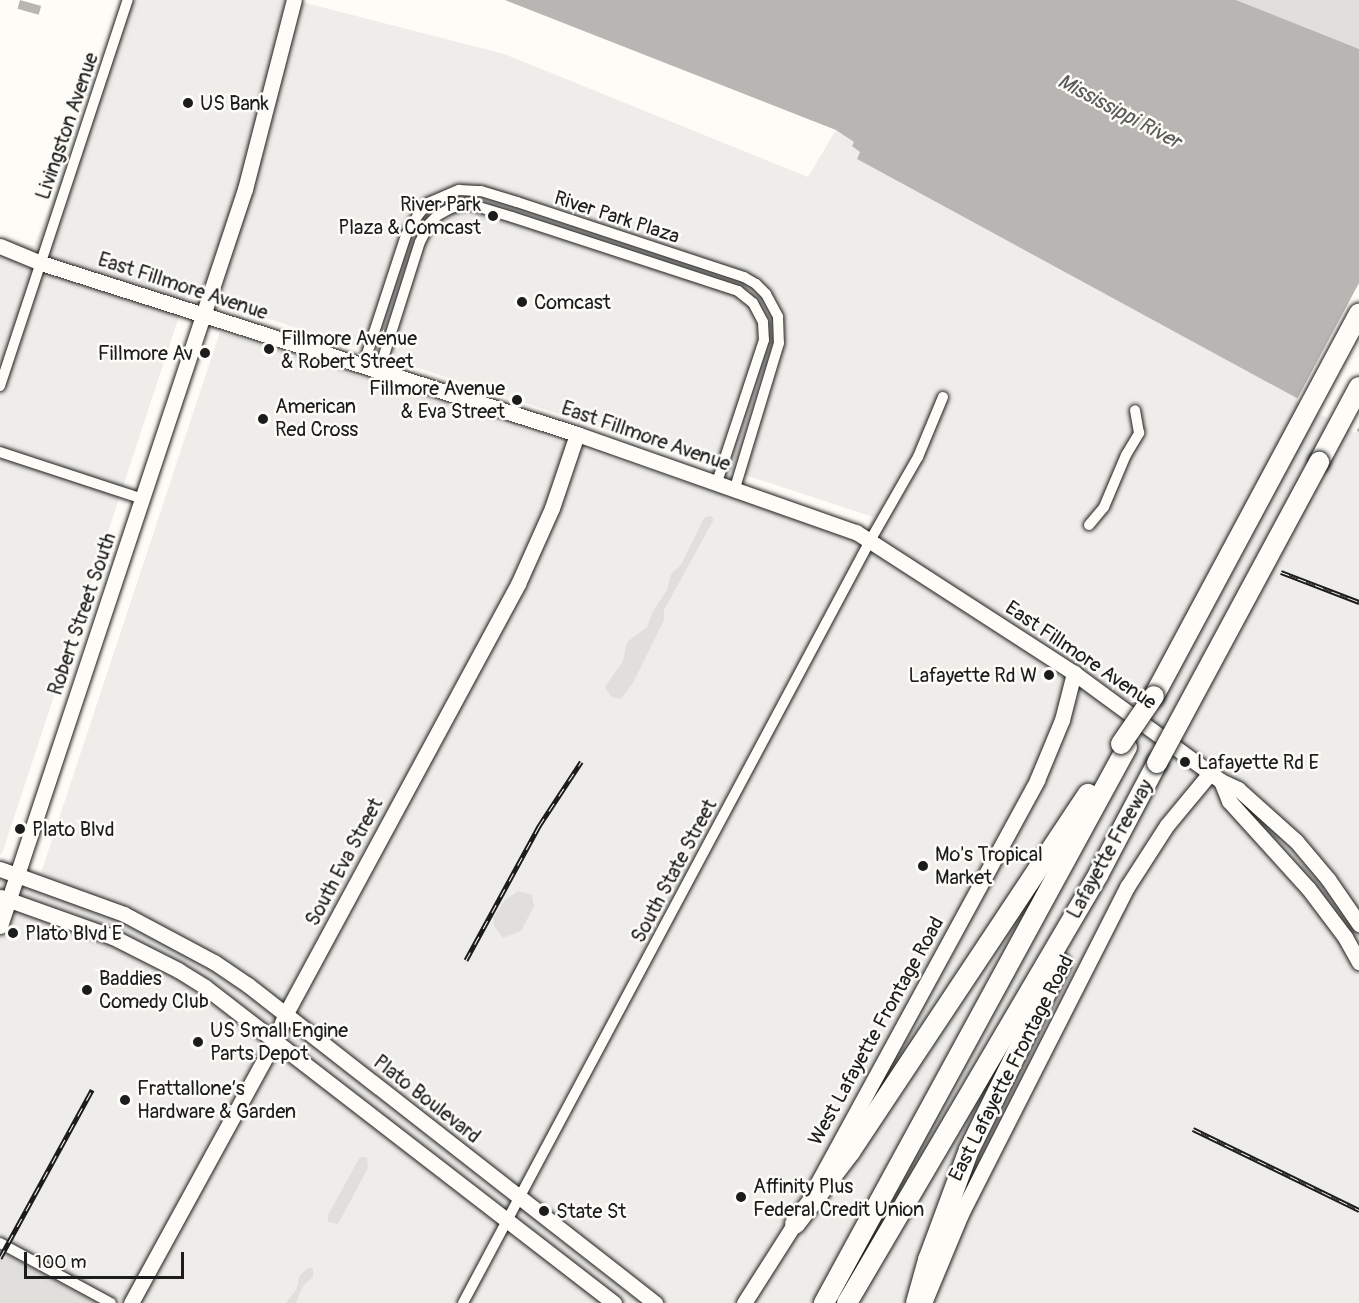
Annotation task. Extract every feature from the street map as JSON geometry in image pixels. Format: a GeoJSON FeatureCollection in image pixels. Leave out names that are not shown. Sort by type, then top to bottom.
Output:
{"type":"FeatureCollection","features":[{"type":"Feature","properties":{"kind":"highway"},"geometry":{"type":"LineString","coordinates":[[795,1224],[857,1143],[1124,746],[1154,696],[1359,314]]}},
{"type":"Feature","properties":{"kind":"highway","name":"Lafayette Freeway"},"geometry":{"type":"LineString","coordinates":[[847,1303],[1098,875],[1359,387]]}},
{"type":"Feature","properties":{"kind":"highway","name":"Lafayette Freeway"},"geometry":{"type":"LineString","coordinates":[[824,1303],[1124,746]]}},
{"type":"Feature","properties":{"kind":"highway"},"geometry":{"type":"LineString","coordinates":[[916,1303],[928,1260],[969,1150],[1074,936],[1098,875]]}},
{"type":"Feature","properties":{"kind":"street","name":"Livingston Avenue"},"geometry":{"type":"LineString","coordinates":[[0,386],[128,0]]}},
{"type":"Feature","properties":{"kind":"street","name":"Robert Street South"},"geometry":{"type":"LineString","coordinates":[[0,926],[4,898],[17,875],[245,189],[294,0]]}},
{"type":"Feature","properties":{"kind":"street","name":"River Park Plaza"},"geometry":{"type":"LineString","coordinates":[[363,366],[406,235],[428,203],[459,190],[481,191],[517,202],[744,277],[766,294],[778,317],[779,343],[735,488]]}},
{"type":"Feature","properties":{"kind":"street","name":"River Park Plaza"},"geometry":{"type":"LineString","coordinates":[[380,371],[420,242],[429,224],[438,215],[452,208],[469,204],[738,291],[753,303],[763,322],[764,340],[717,482]]}},
{"type":"Feature","properties":{"kind":"street","name":"East Fillmore Avenue"},"geometry":{"type":"LineString","coordinates":[[0,246],[41,263],[577,434],[840,524],[871,539],[1074,673],[1216,776],[1238,789],[1262,808],[1296,841],[1328,879],[1359,924]]}},
{"type":"Feature","properties":{"kind":"street","name":"South State Street"},"geometry":{"type":"LineString","coordinates":[[464,1303],[871,539],[918,456],[943,397]]}},
{"type":"Feature","properties":{"kind":"street"},"geometry":{"type":"LineString","coordinates":[[1089,525],[1104,507],[1126,455],[1139,433],[1136,410]]}},
{"type":"Feature","properties":{"kind":"street","name":"South Eva Street"},"geometry":{"type":"LineString","coordinates":[[131,1303],[275,1040],[285,1015],[518,584],[552,508],[577,434]]}},
{"type":"Feature","properties":{"kind":"street"},"geometry":{"type":"LineString","coordinates":[[0,452],[143,499]]}},
{"type":"Feature","properties":{"kind":"street","name":"West Lafayette Frontage Road"},"geometry":{"type":"LineString","coordinates":[[744,1303],[795,1224],[1037,780],[1062,720],[1074,673]]}},
{"type":"Feature","properties":{"kind":"street","name":"East Fillmore Avenue"},"geometry":{"type":"LineString","coordinates":[[1216,776],[1229,801],[1308,888],[1345,938],[1359,962]]}},
{"type":"Feature","properties":{"kind":"street","name":"East Lafayette Frontage Road"},"geometry":{"type":"LineString","coordinates":[[924,1303],[960,1214],[1127,887],[1167,825],[1216,776]]}},
{"type":"Feature","properties":{"kind":"street","name":"Plato Boulevard"},"geometry":{"type":"LineString","coordinates":[[0,869],[115,911],[183,945],[248,985],[655,1303]]}},
{"type":"Feature","properties":{"kind":"street"},"geometry":{"type":"LineString","coordinates":[[4,898],[113,937],[178,970],[229,1004],[614,1303]]}},
{"type":"Feature","properties":{"kind":"street"},"geometry":{"type":"LineString","coordinates":[[0,1243],[111,1303]]}},
{"type":"Feature","properties":{"kind":"shaded area"},"geometry":{"type":"Polygon","coordinates":[[[133,0],[294,0],[504,54],[808,177],[836,130],[855,142],[860,152],[857,159],[1359,432],[1359,1303],[0,1303],[0,860],[41,873],[220,332],[831,529],[859,544],[873,517],[187,292],[2,854],[0,854],[0,238],[34,246],[133,0]]]}},
{"type":"Feature","properties":{"kind":"shaded area"},"geometry":{"type":"Polygon","coordinates":[[[1236,0],[1359,0],[1359,49],[1350,46],[1236,0]]]}},
{"type":"Feature","properties":{"kind":"shaded area"},"geometry":{"type":"Polygon","coordinates":[[[710,516],[714,519],[664,610],[664,620],[633,683],[621,699],[611,697],[605,687],[623,661],[627,642],[647,627],[653,611],[667,590],[671,574],[681,565],[704,518],[710,516]]]}},
{"type":"Feature","properties":{"kind":"shaded area"},"geometry":{"type":"Polygon","coordinates":[[[1250,809],[1280,837],[1279,841],[1276,840],[1250,809]]]}},
{"type":"Feature","properties":{"kind":"shaded area"},"geometry":{"type":"Polygon","coordinates":[[[1305,864],[1316,877],[1332,900],[1328,901],[1301,867],[1305,864]]]}},
{"type":"Feature","properties":{"kind":"shaded area"},"geometry":{"type":"Polygon","coordinates":[[[518,891],[532,895],[534,906],[521,931],[503,938],[494,926],[493,918],[505,900],[518,891]]]}},
{"type":"Feature","properties":{"kind":"shaded area"},"geometry":{"type":"Polygon","coordinates":[[[360,1157],[367,1158],[368,1168],[338,1224],[328,1222],[328,1215],[360,1157]]]}},
{"type":"Feature","properties":{"kind":"shaded area"},"geometry":{"type":"Polygon","coordinates":[[[3,1252],[97,1303],[0,1303],[0,1258],[3,1252]]]}},
{"type":"Feature","properties":{"kind":"shaded area"},"geometry":{"type":"Polygon","coordinates":[[[308,1268],[313,1268],[313,1277],[303,1286],[296,1303],[286,1303],[296,1290],[300,1275],[308,1268]]]}},
{"type":"Feature","properties":{"kind":"water"},"geometry":{"type":"Polygon","coordinates":[[[20,0],[41,6],[39,15],[18,9],[20,0]]]}},
{"type":"Feature","properties":{"kind":"water","name":"Mississippi River"},"geometry":{"type":"Polygon","coordinates":[[[505,0],[1236,0],[1359,49],[1359,432],[857,159],[860,152],[852,146],[854,142],[836,130],[505,0]]]}},
{"type":"Feature","properties":{"kind":"pier"},"geometry":{"type":"Polygon","coordinates":[[[1359,283],[1359,427],[1355,433],[1296,401],[1359,283]]]}},
{"type":"Feature","properties":{"kind":"railway"},"geometry":{"type":"LineString","coordinates":[[1281,572],[1359,602]]}},
{"type":"Feature","properties":{"kind":"railway"},"geometry":{"type":"LineString","coordinates":[[466,960],[539,826],[581,762]]}},
{"type":"Feature","properties":{"kind":"railway"},"geometry":{"type":"LineString","coordinates":[[0,1258],[92,1090]]}},
{"type":"Feature","properties":{"kind":"railway"},"geometry":{"type":"LineString","coordinates":[[1193,1129],[1359,1210]]}},
{"type":"Feature","properties":{"kind":"place","name":"US Bank"},"geometry":{"type":"Point","coordinates":[188,103]}},
{"type":"Feature","properties":{"kind":"place","name":"River Park Plaza & Comcast"},"geometry":{"type":"Point","coordinates":[493,216]}},
{"type":"Feature","properties":{"kind":"place","name":"Comcast"},"geometry":{"type":"Point","coordinates":[522,302]}},
{"type":"Feature","properties":{"kind":"place","name":"Fillmore Avenue & Robert Street"},"geometry":{"type":"Point","coordinates":[269,349]}},
{"type":"Feature","properties":{"kind":"place","name":"Fillmore Av"},"geometry":{"type":"Point","coordinates":[205,353]}},
{"type":"Feature","properties":{"kind":"place","name":"Fillmore Avenue & Eva Street"},"geometry":{"type":"Point","coordinates":[517,400]}},
{"type":"Feature","properties":{"kind":"place","name":"American Red Cross"},"geometry":{"type":"Point","coordinates":[263,419]}},
{"type":"Feature","properties":{"kind":"place","name":"Lafayette Rd W"},"geometry":{"type":"Point","coordinates":[1049,675]}},
{"type":"Feature","properties":{"kind":"place","name":"Lafayette Rd E"},"geometry":{"type":"Point","coordinates":[1185,762]}},
{"type":"Feature","properties":{"kind":"place","name":"Plato Blvd"},"geometry":{"type":"Point","coordinates":[20,829]}},
{"type":"Feature","properties":{"kind":"place","name":"Mo's Tropical Market"},"geometry":{"type":"Point","coordinates":[923,866]}},
{"type":"Feature","properties":{"kind":"place","name":"Plato Blvd E"},"geometry":{"type":"Point","coordinates":[13,933]}},
{"type":"Feature","properties":{"kind":"place","name":"Baddies Comedy Club"},"geometry":{"type":"Point","coordinates":[87,990]}},
{"type":"Feature","properties":{"kind":"place","name":"US Small Engine Parts Depot"},"geometry":{"type":"Point","coordinates":[198,1042]}},
{"type":"Feature","properties":{"kind":"place","name":"Frattallone’s Hardware & Garden"},"geometry":{"type":"Point","coordinates":[125,1100]}},
{"type":"Feature","properties":{"kind":"place","name":"Affinity Plus Federal Credit Union"},"geometry":{"type":"Point","coordinates":[741,1197]}},
{"type":"Feature","properties":{"kind":"place","name":"State St"},"geometry":{"type":"Point","coordinates":[544,1211]}}]}
